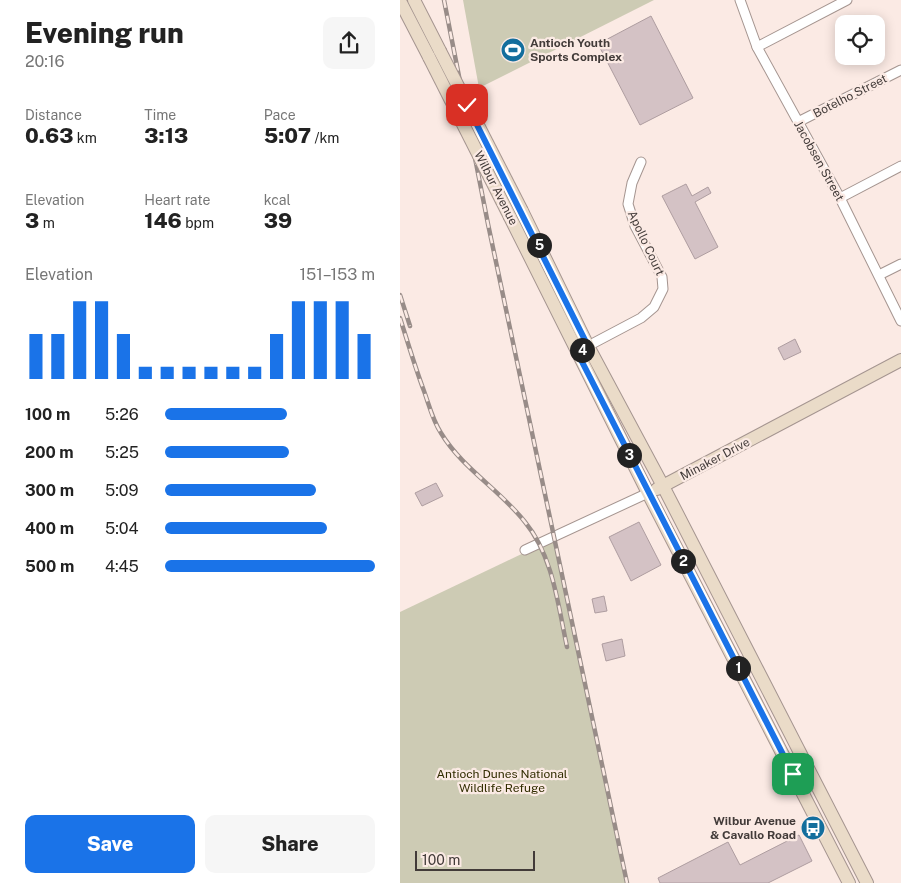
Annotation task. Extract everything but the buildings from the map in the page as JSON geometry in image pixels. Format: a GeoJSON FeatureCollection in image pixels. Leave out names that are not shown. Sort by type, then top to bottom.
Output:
{"type":"FeatureCollection","features":[{"type":"Feature","properties":{"kind":"main road","name":"Wilbur Avenue"},"geometry":{"type":"LineString","coordinates":[[414,0],[435,54],[583,349],[648,493],[849,883]]}},
{"type":"Feature","properties":{"kind":"main road","name":"Wilbur Avenue"},"geometry":{"type":"LineString","coordinates":[[400,1],[435,54]]}},
{"type":"Feature","properties":{"kind":"main road","name":"Wilbur Avenue"},"geometry":{"type":"LineString","coordinates":[[583,349],[663,486],[867,883]]}},
{"type":"Feature","properties":{"kind":"main road","name":"Minaker Drive"},"geometry":{"type":"LineString","coordinates":[[648,493],[901,360]]}},
{"type":"Feature","properties":{"kind":"main road"},"geometry":{"type":"LineString","coordinates":[[752,696],[761,696],[765,699],[773,714],[784,724]]}},
{"type":"Feature","properties":{"kind":"street","name":"Jacobsen Street"},"geometry":{"type":"LineString","coordinates":[[740,0],[757,47],[840,198],[901,321]]}},
{"type":"Feature","properties":{"kind":"street"},"geometry":{"type":"LineString","coordinates":[[757,47],[848,0]]}},
{"type":"Feature","properties":{"kind":"street","name":"Botelho Street"},"geometry":{"type":"LineString","coordinates":[[798,122],[901,70]]}},
{"type":"Feature","properties":{"kind":"street","name":"Apollo Court"},"geometry":{"type":"LineString","coordinates":[[583,349],[641,318],[654,307],[663,289],[662,277],[635,226],[628,204],[632,183],[641,162]]}},
{"type":"Feature","properties":{"kind":"street"},"geometry":{"type":"LineString","coordinates":[[840,198],[901,166]]}},
{"type":"Feature","properties":{"kind":"street"},"geometry":{"type":"LineString","coordinates":[[879,275],[901,264]]}},
{"type":"Feature","properties":{"kind":"street","name":"Minaker Drive"},"geometry":{"type":"LineString","coordinates":[[525,550],[648,493]]}},
{"type":"Feature","properties":{"kind":"green space","name":"Antioch Youth Sports Complex"},"geometry":{"type":"Polygon","coordinates":[[[463,0],[654,0],[479,88],[463,0]]]}},
{"type":"Feature","properties":{"kind":"green space","name":"Antioch Dunes National Wildlife Refuge"},"geometry":{"type":"Polygon","coordinates":[[[555,538],[627,883],[400,883],[400,612],[555,538]]]}},
{"type":"Feature","properties":{"kind":"railway"},"geometry":{"type":"LineString","coordinates":[[444,0],[488,224],[627,883]]}},
{"type":"Feature","properties":{"kind":"railway"},"geometry":{"type":"LineString","coordinates":[[400,295],[410,326]]}},
{"type":"Feature","properties":{"kind":"railway"},"geometry":{"type":"LineString","coordinates":[[400,318],[431,413],[441,433],[459,457],[515,510],[534,535],[542,550],[553,582],[567,647]]}},
{"type":"Feature","properties":{"kind":"place","name":"Antioch Youth Sports Complex"},"geometry":{"type":"Point","coordinates":[513,50]}},
{"type":"Feature","properties":{"kind":"place","name":"Wilbur Avenue & Cavallo Road"},"geometry":{"type":"Point","coordinates":[813,828]}},
{"type":"Feature","properties":{"kind":"route"},"geometry":{"type":"LineString","coordinates":[[467,105],[588,346],[577,352],[793,774]]}}]}
